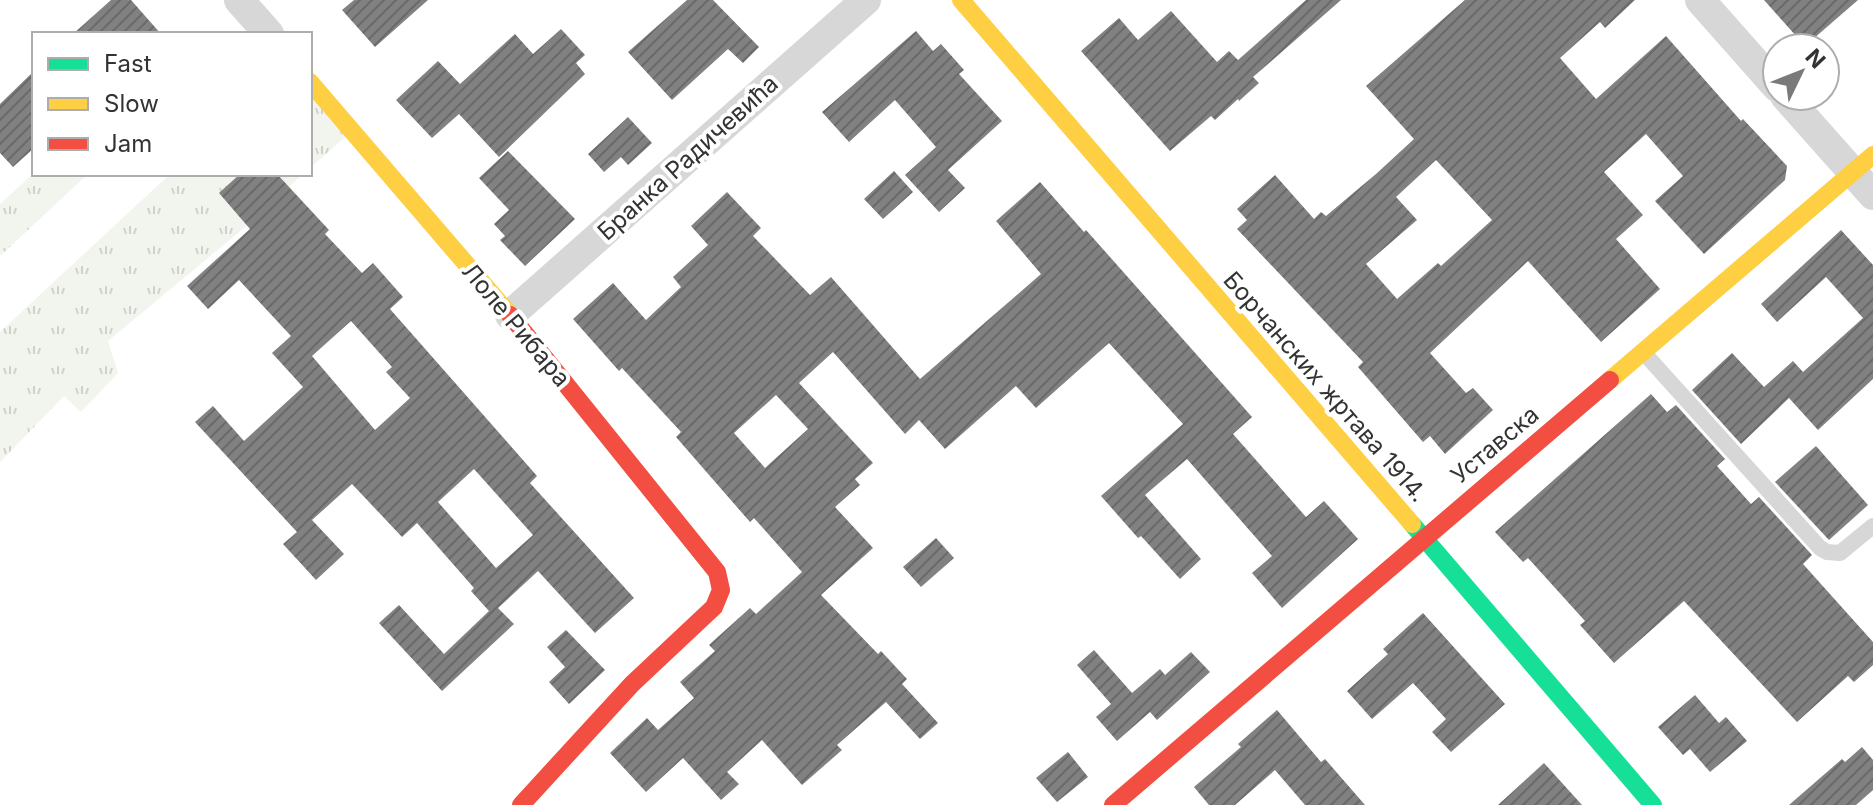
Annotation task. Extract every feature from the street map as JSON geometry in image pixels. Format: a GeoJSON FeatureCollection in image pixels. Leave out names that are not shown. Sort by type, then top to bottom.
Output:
{"type":"FeatureCollection","features":[{"type":"Feature","properties":{"kind":"street"},"geometry":{"type":"LineString","coordinates":[[239,0],[267,32]]}},
{"type":"Feature","properties":{"kind":"street","name":"Бранка Радичевића"},"geometry":{"type":"LineString","coordinates":[[510,315],[866,0]]}},
{"type":"Feature","properties":{"kind":"street","name":"Борчанских жртава 1914."},"geometry":{"type":"LineString","coordinates":[[961,0],[1653,805]]}},
{"type":"Feature","properties":{"kind":"street"},"geometry":{"type":"LineString","coordinates":[[1700,0],[1761,69]]}},
{"type":"Feature","properties":{"kind":"street","name":"Лоле Рибара"},"geometry":{"type":"LineString","coordinates":[[312,84],[510,315],[717,572],[722,592],[714,607],[632,684],[521,805]]}},
{"type":"Feature","properties":{"kind":"street"},"geometry":{"type":"LineString","coordinates":[[1804,112],[1863,163],[1873,195]]}},
{"type":"Feature","properties":{"kind":"street","name":"Уставска"},"geometry":{"type":"LineString","coordinates":[[1113,805],[1863,163]]}},
{"type":"Feature","properties":{"kind":"lane"},"geometry":{"type":"LineString","coordinates":[[1643,352],[1820,548],[1840,553],[1873,526]]}},
{"type":"Feature","properties":{"kind":"green space"},"geometry":{"type":"Polygon","coordinates":[[[312,84],[352,131],[312,166],[312,84]]]}},
{"type":"Feature","properties":{"kind":"green space"},"geometry":{"type":"Polygon","coordinates":[[[32,175],[86,176],[0,256],[0,204],[32,175]]]}},
{"type":"Feature","properties":{"kind":"green space"},"geometry":{"type":"Polygon","coordinates":[[[168,176],[301,176],[244,228],[108,341],[118,373],[81,412],[64,396],[0,462],[0,332],[168,176]]]}},
{"type":"Feature","properties":{"kind":"building"},"geometry":{"type":"Polygon","coordinates":[[[111,0],[131,0],[159,32],[75,32],[111,0]]]}},
{"type":"Feature","properties":{"kind":"building"},"geometry":{"type":"Polygon","coordinates":[[[354,0],[428,0],[375,47],[342,10],[354,0]]]}},
{"type":"Feature","properties":{"kind":"building"},"geometry":{"type":"Polygon","coordinates":[[[687,0],[713,0],[759,47],[743,63],[728,49],[672,100],[628,52],[687,0]]]}},
{"type":"Feature","properties":{"kind":"building"},"geometry":{"type":"Polygon","coordinates":[[[1306,0],[1341,0],[1253,77],[1259,83],[1239,101],[1215,120],[1211,116],[1170,151],[1081,51],[1119,18],[1138,40],[1171,11],[1217,62],[1229,51],[1238,60],[1306,0]]]}},
{"type":"Feature","properties":{"kind":"building"},"geometry":{"type":"Polygon","coordinates":[[[1465,0],[1635,0],[1605,28],[1600,22],[1560,58],[1596,99],[1666,36],[1741,121],[1743,119],[1787,166],[1785,180],[1704,254],[1655,201],[1683,176],[1646,134],[1604,172],[1643,215],[1616,239],[1660,289],[1601,342],[1528,261],[1430,353],[1466,393],[1473,388],[1493,410],[1445,454],[1430,436],[1423,442],[1358,367],[1363,362],[1237,229],[1247,220],[1237,209],[1275,175],[1314,219],[1321,212],[1326,216],[1414,139],[1366,86],[1465,0]],[[1436,160],[1396,197],[1417,220],[1366,264],[1397,299],[1438,263],[1441,266],[1492,220],[1436,160]]]}},
{"type":"Feature","properties":{"kind":"building"},"geometry":{"type":"Polygon","coordinates":[[[1764,0],[1858,0],[1821,32],[1793,32],[1764,0]]]}},
{"type":"Feature","properties":{"kind":"building"},"geometry":{"type":"Polygon","coordinates":[[[561,29],[585,55],[576,63],[585,74],[499,157],[459,114],[432,138],[396,100],[438,61],[460,84],[515,34],[533,54],[561,29]]]}},
{"type":"Feature","properties":{"kind":"building"},"geometry":{"type":"Polygon","coordinates":[[[916,31],[933,51],[941,44],[964,70],[959,74],[1002,121],[948,170],[965,188],[939,212],[905,175],[936,147],[895,100],[849,142],[822,112],[916,31]]]}},
{"type":"Feature","properties":{"kind":"building"},"geometry":{"type":"Polygon","coordinates":[[[32,73],[32,150],[13,167],[0,153],[0,104],[32,73]]]}},
{"type":"Feature","properties":{"kind":"building"},"geometry":{"type":"Polygon","coordinates":[[[628,117],[652,143],[628,165],[621,157],[604,172],[588,154],[628,117]]]}},
{"type":"Feature","properties":{"kind":"building"},"geometry":{"type":"Polygon","coordinates":[[[508,151],[575,219],[525,266],[500,240],[505,236],[494,224],[509,210],[479,178],[508,151]]]}},
{"type":"Feature","properties":{"kind":"building"},"geometry":{"type":"Polygon","coordinates":[[[894,171],[913,192],[883,219],[864,199],[894,171]]]}},
{"type":"Feature","properties":{"kind":"building"},"geometry":{"type":"Polygon","coordinates":[[[238,176],[279,176],[329,230],[325,234],[362,273],[373,263],[403,297],[390,309],[537,476],[530,483],[634,598],[595,633],[538,571],[498,608],[514,624],[442,691],[379,623],[399,605],[444,654],[489,611],[471,591],[474,588],[417,523],[402,537],[352,484],[312,520],[344,554],[316,580],[283,544],[297,532],[195,422],[213,406],[244,441],[303,387],[272,353],[291,336],[239,280],[208,309],[187,286],[250,229],[219,193],[238,176]],[[351,321],[312,356],[375,430],[410,398],[386,372],[392,367],[351,321]],[[474,469],[438,502],[496,568],[533,535],[474,469]]]}},
{"type":"Feature","properties":{"kind":"building"},"geometry":{"type":"Polygon","coordinates":[[[1040,182],[1252,417],[1233,434],[1306,517],[1324,501],[1358,539],[1282,608],[1252,573],[1272,556],[1187,459],[1145,495],[1201,559],[1180,579],[1101,496],[1183,424],[1109,343],[1036,408],[1016,386],[945,449],[919,420],[905,434],[833,352],[799,383],[873,463],[855,479],[860,485],[835,507],[873,548],[821,595],[907,679],[902,684],[938,723],[920,739],[886,702],[837,745],[842,750],[802,785],[762,740],[727,772],[739,784],[721,800],[683,758],[646,792],[610,753],[647,718],[658,730],[694,698],[680,682],[715,651],[709,645],[750,608],[756,614],[802,572],[754,518],[750,522],[676,437],[681,432],[622,368],[619,371],[573,319],[613,283],[646,320],[681,287],[673,277],[708,245],[691,226],[727,192],[761,228],[753,236],[810,295],[831,277],[920,379],[1041,274],[996,221],[1040,182]],[[776,395],[734,433],[765,468],[808,429],[776,395]]]}},
{"type":"Feature","properties":{"kind":"building"},"geometry":{"type":"Polygon","coordinates":[[[1841,230],[1873,265],[1873,379],[1818,430],[1789,398],[1741,444],[1692,390],[1732,353],[1764,387],[1793,361],[1803,372],[1863,318],[1826,277],[1777,322],[1761,304],[1841,230]]]}},
{"type":"Feature","properties":{"kind":"building"},"geometry":{"type":"Polygon","coordinates":[[[1651,394],[1667,412],[1676,405],[1725,459],[1717,466],[1751,504],[1759,497],[1812,555],[1803,564],[1873,642],[1873,665],[1854,682],[1848,676],[1797,722],[1684,601],[1614,663],[1580,625],[1585,621],[1528,558],[1523,562],[1495,532],[1651,394]]]}},
{"type":"Feature","properties":{"kind":"building"},"geometry":{"type":"Polygon","coordinates":[[[1816,446],[1868,505],[1829,540],[1775,482],[1816,446]]]}},
{"type":"Feature","properties":{"kind":"building"},"geometry":{"type":"Polygon","coordinates":[[[936,538],[954,558],[921,587],[903,567],[936,538]]]}},
{"type":"Feature","properties":{"kind":"building"},"geometry":{"type":"Polygon","coordinates":[[[1423,613],[1505,704],[1451,752],[1432,732],[1446,719],[1413,683],[1372,719],[1347,691],[1388,654],[1383,649],[1423,613]]]}},
{"type":"Feature","properties":{"kind":"building"},"geometry":{"type":"Polygon","coordinates":[[[566,630],[605,670],[569,704],[549,682],[565,667],[547,647],[566,630]]]}},
{"type":"Feature","properties":{"kind":"building"},"geometry":{"type":"Polygon","coordinates":[[[1094,650],[1132,693],[1160,669],[1165,675],[1191,652],[1210,672],[1157,720],[1150,712],[1117,741],[1096,717],[1111,704],[1077,665],[1094,650]]]}},
{"type":"Feature","properties":{"kind":"building"},"geometry":{"type":"Polygon","coordinates":[[[1695,695],[1719,723],[1726,717],[1747,741],[1710,772],[1690,749],[1683,755],[1658,727],[1695,695]]]}},
{"type":"Feature","properties":{"kind":"building"},"geometry":{"type":"Polygon","coordinates":[[[1277,710],[1321,762],[1325,759],[1365,805],[1305,805],[1275,770],[1235,805],[1209,805],[1194,787],[1241,747],[1238,744],[1277,710]]]}},
{"type":"Feature","properties":{"kind":"building"},"geometry":{"type":"Polygon","coordinates":[[[1862,747],[1873,760],[1873,790],[1856,805],[1789,805],[1842,759],[1845,762],[1862,747]]]}},
{"type":"Feature","properties":{"kind":"building"},"geometry":{"type":"Polygon","coordinates":[[[1068,752],[1088,777],[1057,802],[1036,778],[1068,752]]]}},
{"type":"Feature","properties":{"kind":"building"},"geometry":{"type":"Polygon","coordinates":[[[1544,763],[1582,805],[1498,805],[1544,763]]]}},
{"type":"Feature","properties":{"kind":"traffic: fast"},"geometry":{"type":"LineString","coordinates":[[1412,524],[1653,805]]}},
{"type":"Feature","properties":{"kind":"traffic: slow"},"geometry":{"type":"LineString","coordinates":[[961,0],[1412,524]]}},
{"type":"Feature","properties":{"kind":"traffic: slow"},"geometry":{"type":"LineString","coordinates":[[312,84],[510,315]]}},
{"type":"Feature","properties":{"kind":"traffic: slow"},"geometry":{"type":"LineString","coordinates":[[1610,380],[1873,155]]}},
{"type":"Feature","properties":{"kind":"traffic: jam"},"geometry":{"type":"LineString","coordinates":[[510,315],[717,572],[721,590],[714,607],[632,684],[521,805]]}},
{"type":"Feature","properties":{"kind":"traffic: jam"},"geometry":{"type":"LineString","coordinates":[[1113,805],[1610,380]]}}]}
